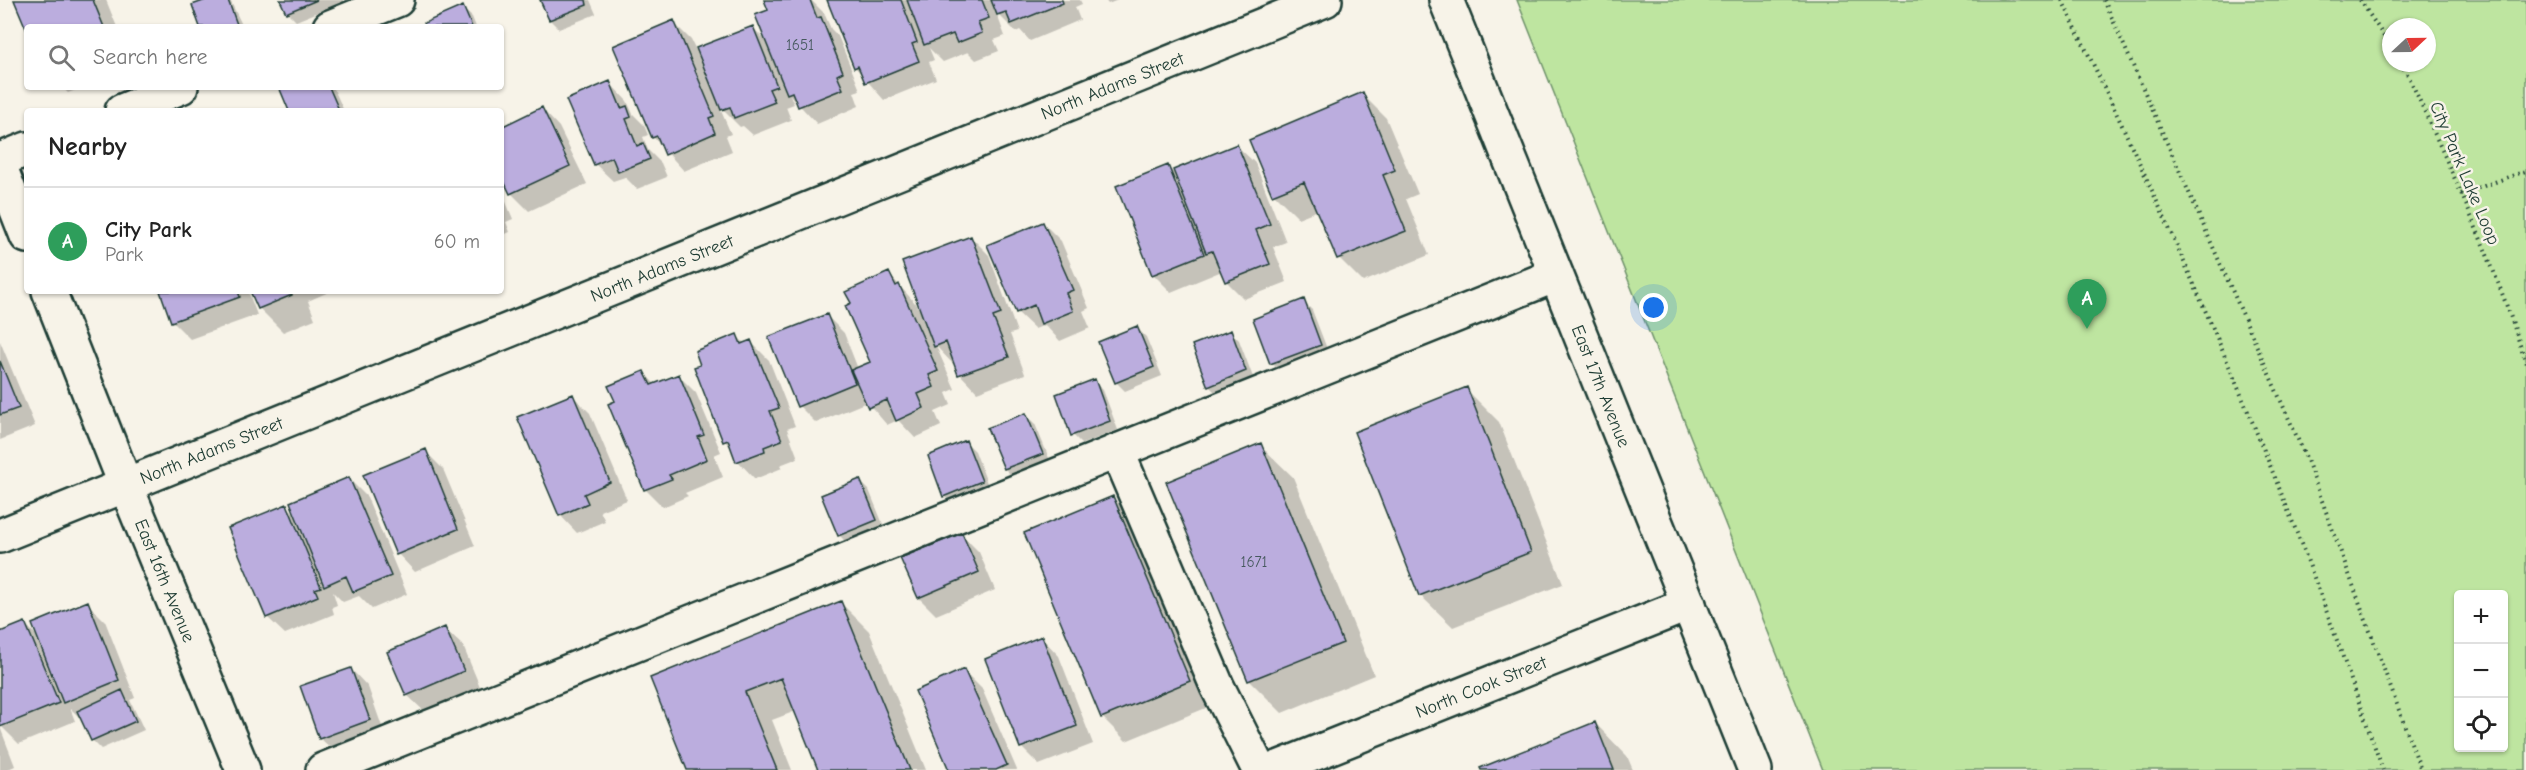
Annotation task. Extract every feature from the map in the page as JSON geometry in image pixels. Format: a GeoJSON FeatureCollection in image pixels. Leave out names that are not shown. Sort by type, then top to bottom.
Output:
{"type":"FeatureCollection","features":[{"type":"Feature","properties":{"kind":"street"},"geometry":{"type":"LineString","coordinates":[[337,24],[397,0]]}},
{"type":"Feature","properties":{"kind":"street","name":"North Adams Street"},"geometry":{"type":"LineString","coordinates":[[0,536],[1325,0]]}},
{"type":"Feature","properties":{"kind":"street","name":"East 17th Avenue"},"geometry":{"type":"LineString","coordinates":[[1446,0],[1755,770]]}},
{"type":"Feature","properties":{"kind":"street"},"geometry":{"type":"LineString","coordinates":[[130,108],[174,90]]}},
{"type":"Feature","properties":{"kind":"street"},"geometry":{"type":"LineString","coordinates":[[0,160],[24,150]]}},
{"type":"Feature","properties":{"kind":"street"},"geometry":{"type":"LineString","coordinates":[[0,167],[24,228]]}},
{"type":"Feature","properties":{"kind":"street"},"geometry":{"type":"LineString","coordinates":[[323,770],[1557,274]]}},
{"type":"Feature","properties":{"kind":"street","name":"East 16th Avenue"},"geometry":{"type":"LineString","coordinates":[[50,294],[126,486],[243,770]]}},
{"type":"Feature","properties":{"kind":"street"},"geometry":{"type":"LineString","coordinates":[[1117,452],[1217,686],[1259,770]]}},
{"type":"Feature","properties":{"kind":"street","name":"North Cook Street"},"geometry":{"type":"LineString","coordinates":[[1273,770],[1689,604]]}},
{"type":"Feature","properties":{"kind":"path"},"geometry":{"type":"LineString","coordinates":[[2062,0],[2190,275],[2292,519],[2383,770]]}},
{"type":"Feature","properties":{"kind":"path"},"geometry":{"type":"LineString","coordinates":[[2104,0],[2307,460],[2421,770]]}},
{"type":"Feature","properties":{"kind":"path"},"geometry":{"type":"LineString","coordinates":[[2361,0],[2382,33]]}},
{"type":"Feature","properties":{"kind":"path","name":"City Park Lake Loop"},"geometry":{"type":"LineString","coordinates":[[2406,72],[2461,194],[2517,333],[2526,364]]}},
{"type":"Feature","properties":{"kind":"path"},"geometry":{"type":"LineString","coordinates":[[2461,194],[2526,171]]}},
{"type":"Feature","properties":{"kind":"green space"},"geometry":{"type":"Polygon","coordinates":[[[1517,0],[2526,0],[2526,770],[1823,770],[1517,0]]]}},
{"type":"Feature","properties":{"kind":"building"},"geometry":{"type":"Polygon","coordinates":[[[14,0],[93,0],[103,24],[24,24],[14,0]]]}},
{"type":"Feature","properties":{"kind":"building"},"geometry":{"type":"Polygon","coordinates":[[[206,0],[228,0],[237,24],[199,24],[192,5],[206,0]]]}},
{"type":"Feature","properties":{"kind":"building"},"geometry":{"type":"Polygon","coordinates":[[[280,0],[317,0],[286,13],[280,0]]]}},
{"type":"Feature","properties":{"kind":"building"},"geometry":{"type":"Polygon","coordinates":[[[540,0],[586,0],[587,5],[549,20],[540,0]]]}},
{"type":"Feature","properties":{"kind":"building"},"geometry":{"type":"Polygon","coordinates":[[[764,0],[810,0],[817,18],[821,17],[843,72],[837,75],[843,89],[798,107],[792,92],[787,94],[755,15],[768,10],[764,0]]]}},
{"type":"Feature","properties":{"kind":"building"},"geometry":{"type":"Polygon","coordinates":[[[827,0],[901,0],[917,42],[912,44],[919,61],[865,83],[858,66],[854,68],[827,0]]]}},
{"type":"Feature","properties":{"kind":"building"},"geometry":{"type":"Polygon","coordinates":[[[907,0],[982,0],[989,18],[978,22],[982,33],[957,43],[953,34],[924,45],[907,0]]]}},
{"type":"Feature","properties":{"kind":"building"},"geometry":{"type":"Polygon","coordinates":[[[991,0],[1062,0],[1063,3],[1011,24],[1006,12],[997,15],[991,0]]]}},
{"type":"Feature","properties":{"kind":"building"},"geometry":{"type":"Polygon","coordinates":[[[463,6],[471,24],[424,24],[463,6]]]}},
{"type":"Feature","properties":{"kind":"building"},"geometry":{"type":"Polygon","coordinates":[[[674,20],[714,116],[709,118],[715,133],[665,155],[657,136],[652,138],[613,46],[674,20]]]}},
{"type":"Feature","properties":{"kind":"building"},"geometry":{"type":"Polygon","coordinates":[[[753,26],[777,86],[769,89],[775,102],[734,118],[730,107],[721,110],[696,48],[753,26]]]}},
{"type":"Feature","properties":{"kind":"building"},"geometry":{"type":"Polygon","coordinates":[[[610,81],[621,108],[627,106],[631,117],[626,119],[637,146],[643,143],[650,159],[618,172],[612,157],[594,165],[566,100],[610,81]]]}},
{"type":"Feature","properties":{"kind":"building"},"geometry":{"type":"Polygon","coordinates":[[[280,90],[330,90],[338,108],[288,108],[280,90]]]}},
{"type":"Feature","properties":{"kind":"building"},"geometry":{"type":"Polygon","coordinates":[[[1363,92],[1395,170],[1383,175],[1406,231],[1337,259],[1304,182],[1272,195],[1249,140],[1363,92]]]}},
{"type":"Feature","properties":{"kind":"building"},"geometry":{"type":"Polygon","coordinates":[[[542,107],[570,166],[510,194],[504,181],[504,126],[542,107]]]}},
{"type":"Feature","properties":{"kind":"building"},"geometry":{"type":"Polygon","coordinates":[[[1237,144],[1270,224],[1256,230],[1270,264],[1225,282],[1212,251],[1206,253],[1173,170],[1237,144]]]}},
{"type":"Feature","properties":{"kind":"building"},"geometry":{"type":"Polygon","coordinates":[[[1168,165],[1204,254],[1152,275],[1116,186],[1168,165]]]}},
{"type":"Feature","properties":{"kind":"building"},"geometry":{"type":"Polygon","coordinates":[[[1043,222],[1073,290],[1066,293],[1073,311],[1041,324],[1034,305],[1016,313],[987,245],[1043,222]]]}},
{"type":"Feature","properties":{"kind":"building"},"geometry":{"type":"Polygon","coordinates":[[[971,236],[1001,314],[993,317],[1009,357],[958,375],[946,342],[934,347],[902,262],[971,236]]]}},
{"type":"Feature","properties":{"kind":"building"},"geometry":{"type":"Polygon","coordinates":[[[889,272],[896,286],[899,284],[938,371],[929,375],[934,387],[918,394],[924,408],[896,421],[887,400],[868,408],[851,370],[870,362],[845,306],[851,303],[845,292],[889,272]]]}},
{"type":"Feature","properties":{"kind":"building"},"geometry":{"type":"Polygon","coordinates":[[[161,294],[239,294],[240,297],[171,322],[161,294]]]}},
{"type":"Feature","properties":{"kind":"building"},"geometry":{"type":"Polygon","coordinates":[[[251,294],[292,294],[292,295],[258,309],[251,294]]]}},
{"type":"Feature","properties":{"kind":"building"},"geometry":{"type":"Polygon","coordinates":[[[1304,299],[1321,345],[1270,364],[1253,319],[1304,299]]]}},
{"type":"Feature","properties":{"kind":"building"},"geometry":{"type":"Polygon","coordinates":[[[827,314],[855,383],[797,407],[768,337],[827,314]]]}},
{"type":"Feature","properties":{"kind":"building"},"geometry":{"type":"Polygon","coordinates":[[[1137,326],[1154,367],[1115,383],[1098,342],[1137,326]]]}},
{"type":"Feature","properties":{"kind":"building"},"geometry":{"type":"Polygon","coordinates":[[[1231,330],[1246,371],[1208,387],[1192,345],[1231,330]]]}},
{"type":"Feature","properties":{"kind":"building"},"geometry":{"type":"Polygon","coordinates":[[[737,334],[741,344],[751,340],[779,408],[770,411],[782,440],[764,447],[765,451],[736,462],[728,440],[723,442],[694,367],[700,365],[695,351],[737,334]]]}},
{"type":"Feature","properties":{"kind":"building"},"geometry":{"type":"Polygon","coordinates":[[[0,361],[19,408],[0,415],[0,361]]]}},
{"type":"Feature","properties":{"kind":"building"},"geometry":{"type":"Polygon","coordinates":[[[644,371],[651,385],[679,374],[704,435],[698,437],[707,459],[669,475],[672,479],[644,490],[608,404],[615,401],[608,386],[644,371]]]}},
{"type":"Feature","properties":{"kind":"building"},"geometry":{"type":"Polygon","coordinates":[[[1095,379],[1110,421],[1071,436],[1056,394],[1095,379]]]}},
{"type":"Feature","properties":{"kind":"building"},"geometry":{"type":"Polygon","coordinates":[[[1467,387],[1531,552],[1419,596],[1354,432],[1467,387]]]}},
{"type":"Feature","properties":{"kind":"building"},"geometry":{"type":"Polygon","coordinates":[[[573,394],[610,482],[584,494],[588,503],[559,516],[517,417],[573,394]]]}},
{"type":"Feature","properties":{"kind":"building"},"geometry":{"type":"Polygon","coordinates":[[[1026,413],[1043,454],[1004,469],[987,428],[1026,413]]]}},
{"type":"Feature","properties":{"kind":"building"},"geometry":{"type":"Polygon","coordinates":[[[966,440],[982,481],[943,497],[928,456],[966,440]]]}},
{"type":"Feature","properties":{"kind":"building"},"geometry":{"type":"Polygon","coordinates":[[[1261,443],[1343,643],[1248,681],[1166,482],[1261,443]]]}},
{"type":"Feature","properties":{"kind":"building"},"geometry":{"type":"Polygon","coordinates":[[[426,449],[458,529],[396,555],[363,475],[426,449]]]}},
{"type":"Feature","properties":{"kind":"building"},"geometry":{"type":"Polygon","coordinates":[[[349,477],[391,576],[353,592],[346,576],[324,586],[290,502],[349,477]]]}},
{"type":"Feature","properties":{"kind":"building"},"geometry":{"type":"Polygon","coordinates":[[[860,479],[877,520],[838,536],[821,495],[860,479]]]}},
{"type":"Feature","properties":{"kind":"building"},"geometry":{"type":"Polygon","coordinates":[[[1113,496],[1190,681],[1101,718],[1024,533],[1113,496]]]}},
{"type":"Feature","properties":{"kind":"building"},"geometry":{"type":"Polygon","coordinates":[[[287,504],[321,587],[315,589],[318,596],[266,618],[228,528],[287,504]]]}},
{"type":"Feature","properties":{"kind":"building"},"geometry":{"type":"Polygon","coordinates":[[[962,533],[979,572],[918,598],[900,558],[962,533]]]}},
{"type":"Feature","properties":{"kind":"building"},"geometry":{"type":"Polygon","coordinates":[[[88,601],[119,680],[63,703],[32,624],[88,601]]]}},
{"type":"Feature","properties":{"kind":"building"},"geometry":{"type":"Polygon","coordinates":[[[841,601],[910,770],[818,770],[781,678],[745,692],[777,770],[687,770],[650,678],[841,601]]]}},
{"type":"Feature","properties":{"kind":"building"},"geometry":{"type":"Polygon","coordinates":[[[25,622],[59,703],[0,727],[0,632],[25,622]]]}},
{"type":"Feature","properties":{"kind":"building"},"geometry":{"type":"Polygon","coordinates":[[[445,627],[464,671],[406,696],[387,652],[445,627]]]}},
{"type":"Feature","properties":{"kind":"building"},"geometry":{"type":"Polygon","coordinates":[[[1042,636],[1077,726],[1020,748],[985,659],[1042,636]]]}},
{"type":"Feature","properties":{"kind":"building"},"geometry":{"type":"Polygon","coordinates":[[[351,668],[370,720],[319,739],[300,686],[351,668]]]}},
{"type":"Feature","properties":{"kind":"building"},"geometry":{"type":"Polygon","coordinates":[[[964,669],[1007,765],[996,770],[949,770],[915,691],[964,669]]]}},
{"type":"Feature","properties":{"kind":"building"},"geometry":{"type":"Polygon","coordinates":[[[122,690],[136,721],[91,741],[77,711],[122,690]]]}},
{"type":"Feature","properties":{"kind":"building"},"geometry":{"type":"Polygon","coordinates":[[[1595,722],[1614,770],[1481,770],[1480,768],[1595,722]]]}},
{"type":"Feature","properties":{"kind":"place","name":"City Park"},"geometry":{"type":"Point","coordinates":[2087,329]}}]}
